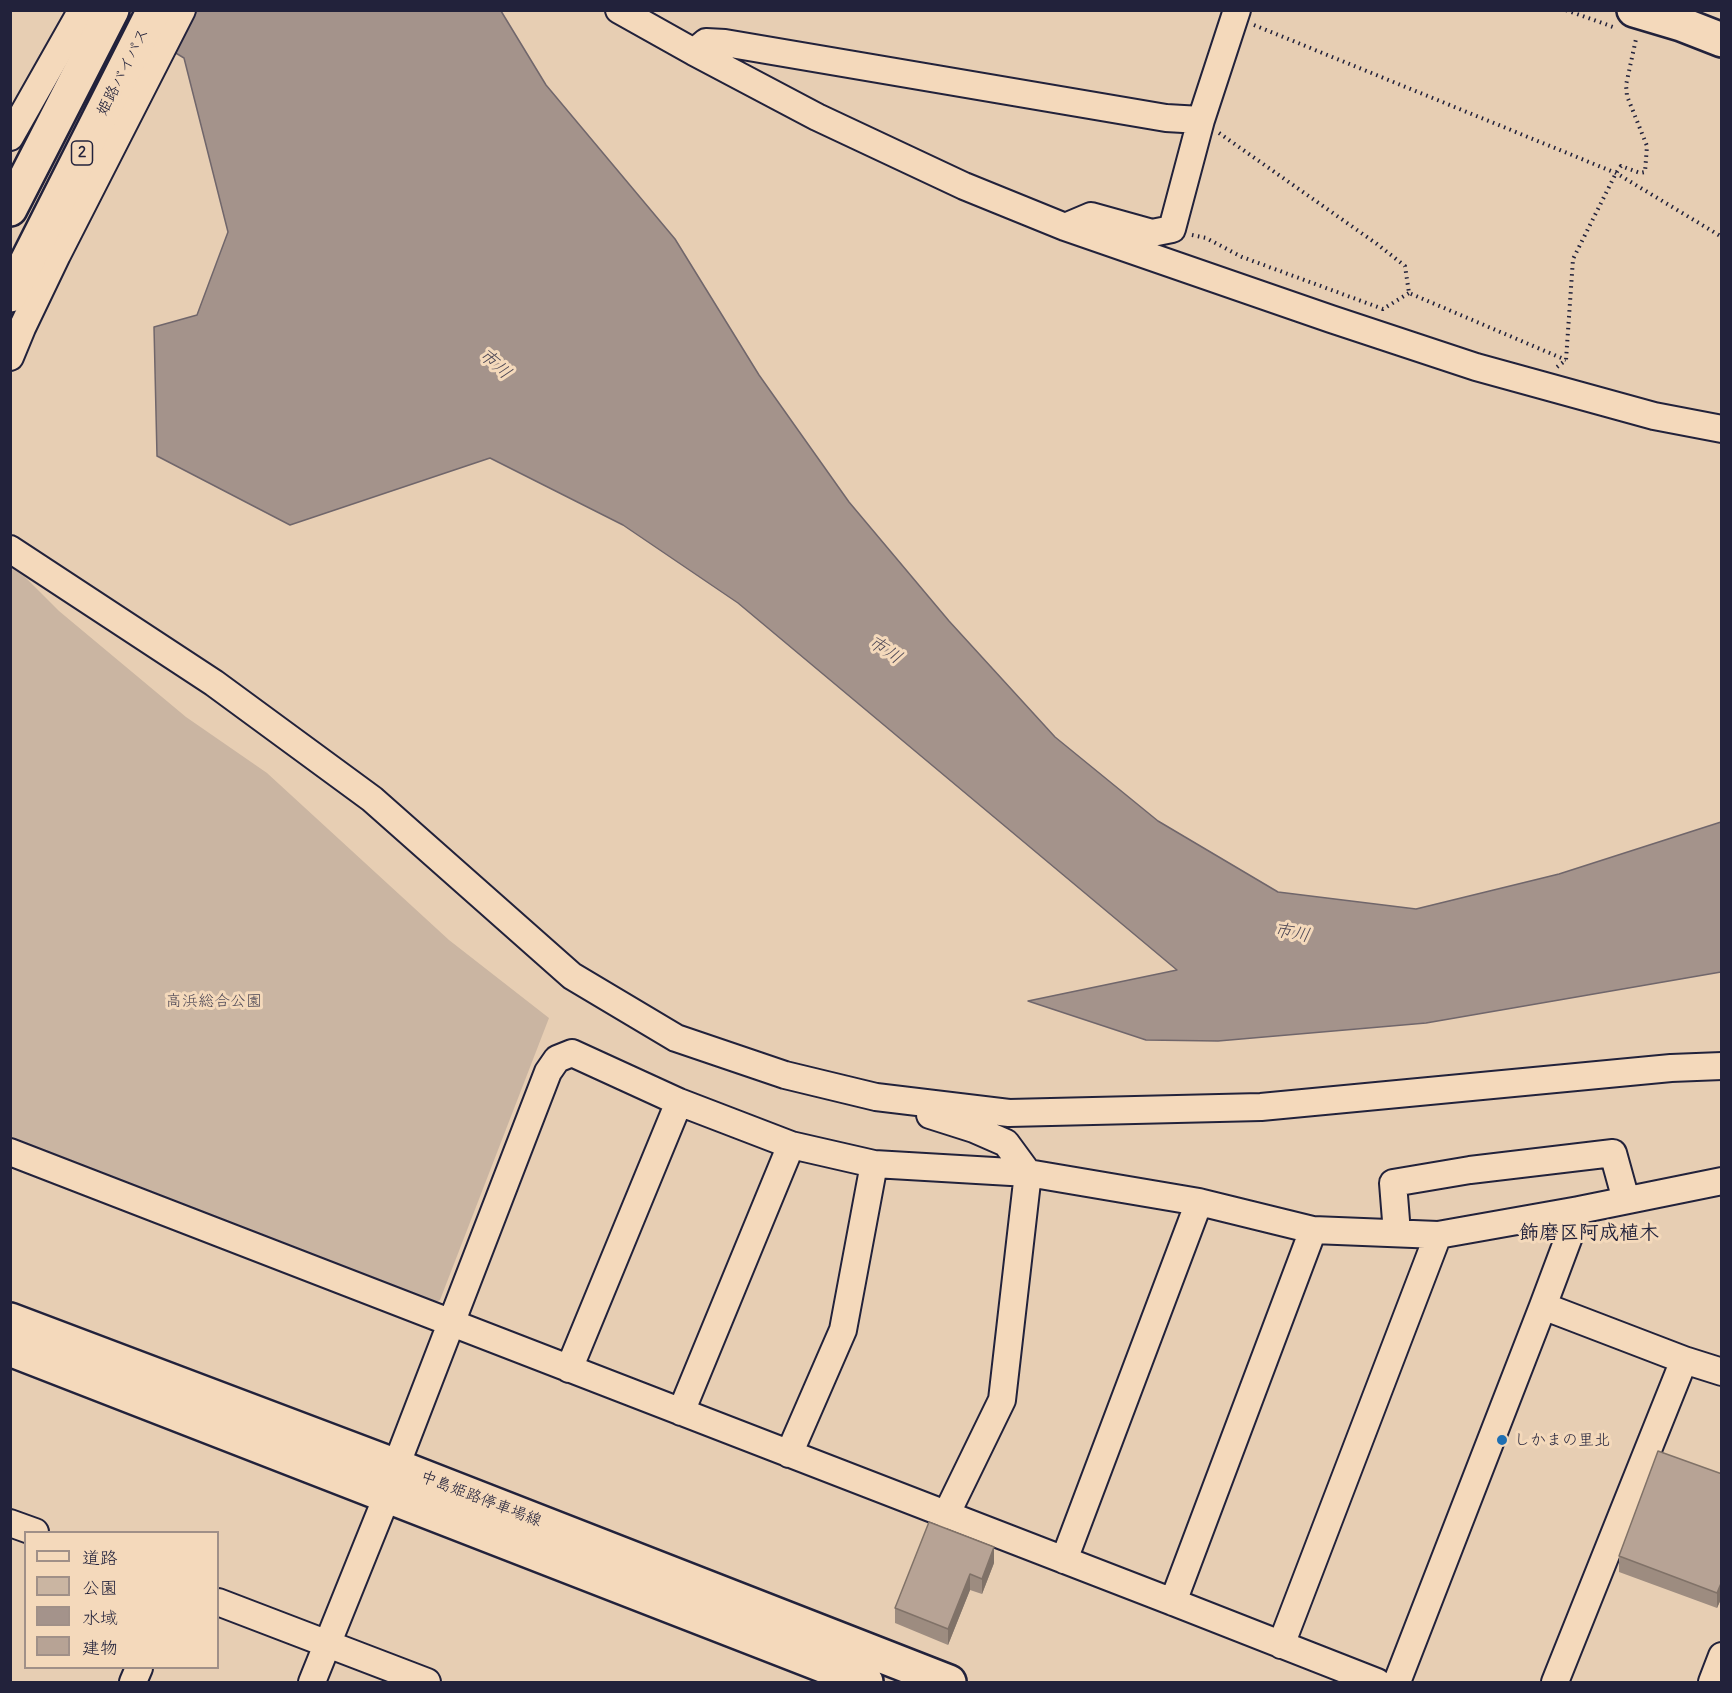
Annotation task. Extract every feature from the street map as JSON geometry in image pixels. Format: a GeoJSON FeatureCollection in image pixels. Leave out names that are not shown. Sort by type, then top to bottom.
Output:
{"type":"FeatureCollection","features":[{"type":"Feature","properties":{"kind":"main road","name":"2"},"geometry":{"type":"LineString","coordinates":[[10,209],[112,10]]}},
{"type":"Feature","properties":{"kind":"main road","name":"姫路バイパス"},"geometry":{"type":"LineString","coordinates":[[11,294],[154,10]]}},
{"type":"Feature","properties":{"kind":"main road"},"geometry":{"type":"LineString","coordinates":[[1630,25],[1681,24],[1722,40]]}},
{"type":"Feature","properties":{"kind":"main road"},"geometry":{"type":"LineString","coordinates":[[10,195],[58,115]]}},
{"type":"Feature","properties":{"kind":"main road","name":"中島姫路停車場線"},"geometry":{"type":"LineString","coordinates":[[10,1320],[866,1683]]}},
{"type":"Feature","properties":{"kind":"main road","name":"中島姫路停車場線"},"geometry":{"type":"LineString","coordinates":[[10,1349],[391,1481],[949,1683]]}},
{"type":"Feature","properties":{"kind":"street"},"geometry":{"type":"LineString","coordinates":[[10,137],[82,10]]}},
{"type":"Feature","properties":{"kind":"street"},"geometry":{"type":"LineString","coordinates":[[10,357],[57,255],[182,10]]}},
{"type":"Feature","properties":{"kind":"street"},"geometry":{"type":"LineString","coordinates":[[619,10],[817,117],[964,186],[1065,227],[1476,367],[1654,416],[1722,429]]}},
{"type":"Feature","properties":{"kind":"street"},"geometry":{"type":"LineString","coordinates":[[1065,227],[1091,216],[1152,233],[1172,229],[1201,120],[1235,13]]}},
{"type":"Feature","properties":{"kind":"street"},"geometry":{"type":"LineString","coordinates":[[694,52],[706,42],[725,43],[1166,118],[1201,120]]}},
{"type":"Feature","properties":{"kind":"street"},"geometry":{"type":"LineString","coordinates":[[10,549],[214,683],[372,799],[572,976],[676,1038],[785,1076],[876,1097],[974,1129],[1006,1143],[1028,1173],[1002,1400],[946,1515]]}},
{"type":"Feature","properties":{"kind":"street"},"geometry":{"type":"LineString","coordinates":[[312,1683],[548,1072],[557,1059],[572,1053],[679,1102],[791,1145],[874,1164],[1028,1173],[1199,1202],[1313,1230],[1438,1235],[1579,1210],[1722,1180]]}},
{"type":"Feature","properties":{"kind":"street"},"geometry":{"type":"LineString","coordinates":[[876,1097],[1009,1113],[1261,1107],[1671,1068],[1722,1066]]}},
{"type":"Feature","properties":{"kind":"street"},"geometry":{"type":"LineString","coordinates":[[569,1369],[679,1102]]}},
{"type":"Feature","properties":{"kind":"street"},"geometry":{"type":"LineString","coordinates":[[681,1412],[791,1145]]}},
{"type":"Feature","properties":{"kind":"street"},"geometry":{"type":"LineString","coordinates":[[10,1152],[1377,1683]]}},
{"type":"Feature","properties":{"kind":"street"},"geometry":{"type":"LineString","coordinates":[[1397,1233],[1393,1183],[1470,1170],[1613,1153],[1626,1200]]}},
{"type":"Feature","properties":{"kind":"street"},"geometry":{"type":"LineString","coordinates":[[789,1454],[843,1330],[874,1164]]}},
{"type":"Feature","properties":{"kind":"street"},"geometry":{"type":"LineString","coordinates":[[1064,1560],[1199,1202]]}},
{"type":"Feature","properties":{"kind":"street"},"geometry":{"type":"LineString","coordinates":[[1397,1683],[1579,1210]]}},
{"type":"Feature","properties":{"kind":"street"},"geometry":{"type":"LineString","coordinates":[[1173,1602],[1313,1230]]}},
{"type":"Feature","properties":{"kind":"street"},"geometry":{"type":"LineString","coordinates":[[1281,1645],[1438,1235]]}},
{"type":"Feature","properties":{"kind":"street"},"geometry":{"type":"LineString","coordinates":[[1543,1306],[1684,1360],[1722,1372]]}},
{"type":"Feature","properties":{"kind":"street"},"geometry":{"type":"LineString","coordinates":[[1555,1683],[1684,1360]]}},
{"type":"Feature","properties":{"kind":"street"},"geometry":{"type":"LineString","coordinates":[[10,1523],[30,1531]]}},
{"type":"Feature","properties":{"kind":"street"},"geometry":{"type":"LineString","coordinates":[[219,1602],[428,1683]]}},
{"type":"Feature","properties":{"kind":"street"},"geometry":{"type":"LineString","coordinates":[[1712,1683],[1722,1656]]}},
{"type":"Feature","properties":{"kind":"street"},"geometry":{"type":"LineString","coordinates":[[133,1683],[139,1669]]}},
{"type":"Feature","properties":{"kind":"path"},"geometry":{"type":"LineString","coordinates":[[1547,366],[1558,367],[1566,360],[1573,260],[1621,166],[1640,172],[1645,171],[1647,146],[1627,96],[1626,85],[1636,39],[1630,25],[1566,10]]}},
{"type":"Feature","properties":{"kind":"path"},"geometry":{"type":"LineString","coordinates":[[1235,13],[1616,173],[1722,237]]}},
{"type":"Feature","properties":{"kind":"path"},"geometry":{"type":"LineString","coordinates":[[1201,120],[1405,266],[1409,293]]}},
{"type":"Feature","properties":{"kind":"path"},"geometry":{"type":"LineString","coordinates":[[1172,229],[1206,238],[1242,256],[1383,309],[1409,293]]}},
{"type":"Feature","properties":{"kind":"path"},"geometry":{"type":"LineString","coordinates":[[1409,293],[1566,360]]}},
{"type":"Feature","properties":{"kind":"green space","name":"高浜総合公園"},"geometry":{"type":"Polygon","coordinates":[[[10,566],[26,578],[59,611],[186,717],[267,773],[449,940],[549,1018],[440,1300],[429,1305],[11,1140],[10,566]]]}},
{"type":"Feature","properties":{"kind":"water","name":"市川"},"geometry":{"type":"Polygon","coordinates":[[[106,11],[501,11],[546,85],[675,239],[759,375],[849,502],[949,621],[1055,737],[1158,821],[1278,892],[1416,909],[1559,874],[1721,822],[1721,972],[1426,1023],[1218,1041],[1146,1040],[1028,1001],[1177,970],[738,603],[623,525],[490,458],[290,525],[157,456],[154,327],[197,315],[228,232],[184,58],[106,11]]]}},
{"type":"Feature","properties":{"kind":"building"},"geometry":{"type":"Polygon","coordinates":[[[1658,1451],[1722,1474],[1722,1581],[1717,1593],[1619,1556],[1658,1451]]]}},
{"type":"Feature","properties":{"kind":"building"},"geometry":{"type":"Polygon","coordinates":[[[929,1522],[994,1547],[982,1579],[970,1574],[948,1629],[895,1608],[929,1522]]]}},
{"type":"Feature","properties":{"kind":"place","name":"しかまの里北"},"geometry":{"type":"Point","coordinates":[1502,1440]}},
{"type":"Feature","properties":{"kind":"district","name":"飾磨区阿成植木"},"geometry":{"type":"Point","coordinates":[1589,1233]}}]}
